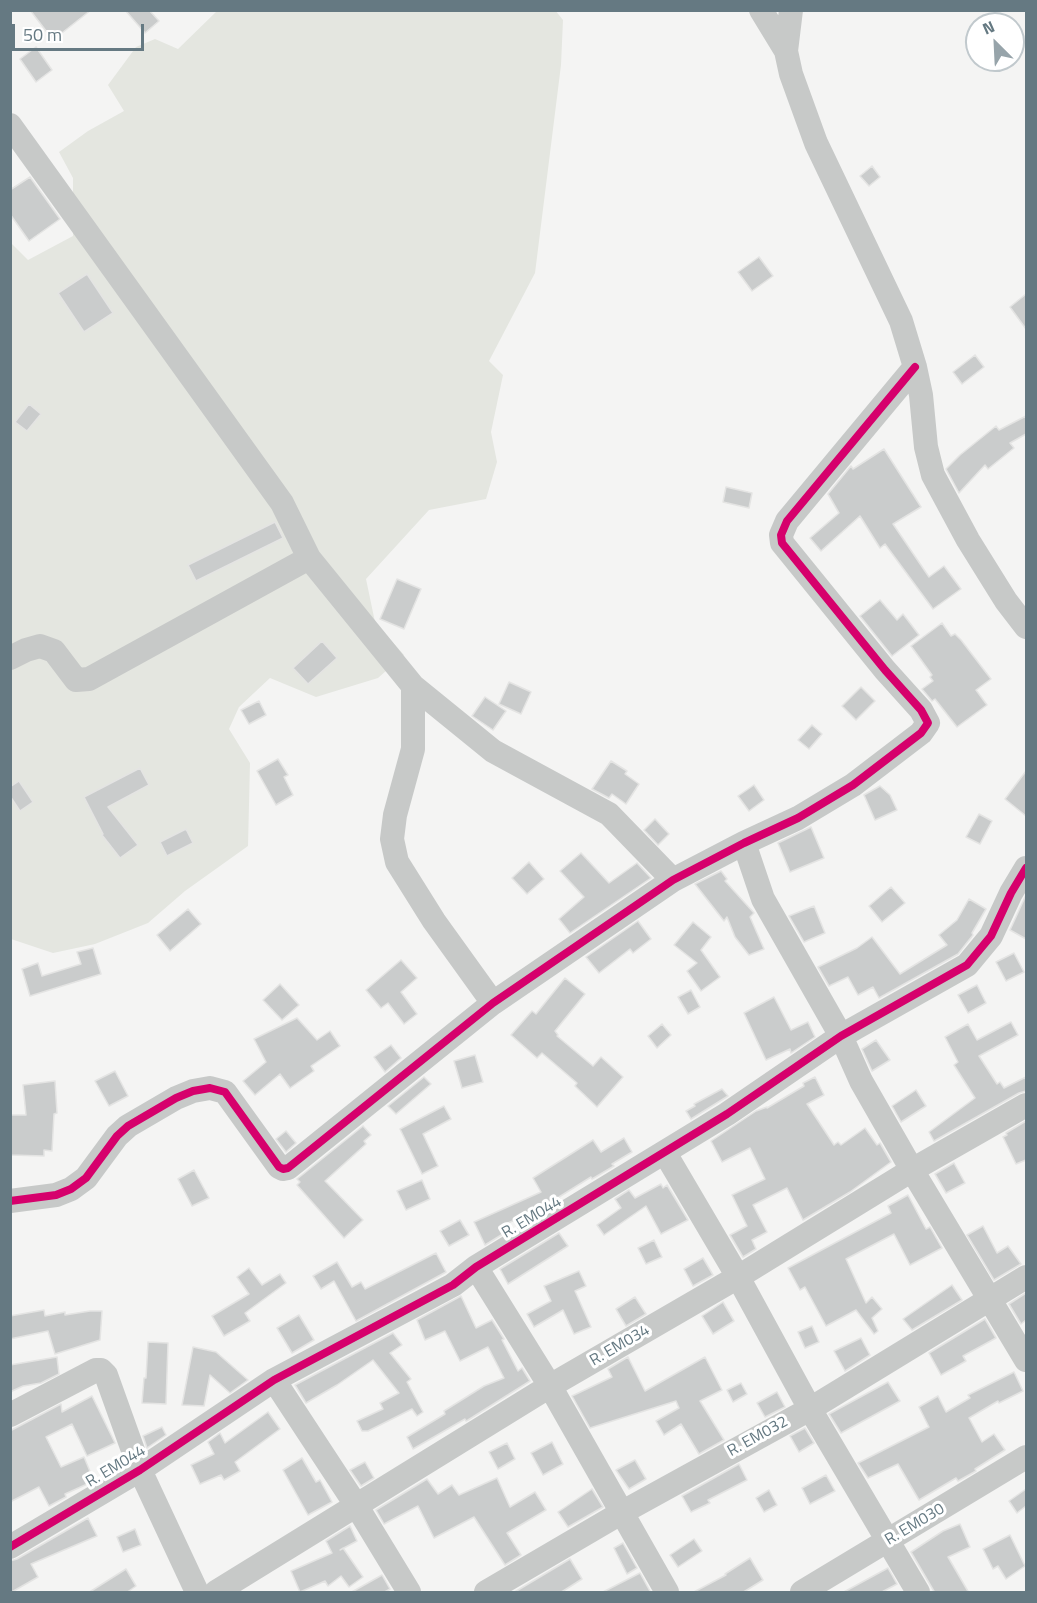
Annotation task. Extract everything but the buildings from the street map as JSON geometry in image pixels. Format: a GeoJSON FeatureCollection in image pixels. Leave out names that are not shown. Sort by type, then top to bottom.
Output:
{"type":"FeatureCollection","features":[{"type":"Feature","properties":{"kind":"street"},"geometry":{"type":"LineString","coordinates":[[761,10],[786,51],[791,74],[816,143],[901,321],[921,395],[926,447],[933,475],[968,540],[1006,602],[1026,627]]}},
{"type":"Feature","properties":{"kind":"street"},"geometry":{"type":"LineString","coordinates":[[786,51],[791,10]]}},
{"type":"Feature","properties":{"kind":"street"},"geometry":{"type":"LineString","coordinates":[[10,125],[282,503],[309,558],[413,686],[493,751],[609,814],[673,880]]}},
{"type":"Feature","properties":{"kind":"street"},"geometry":{"type":"LineString","coordinates":[[10,1201],[56,1195],[71,1189],[86,1178],[117,1136],[128,1126],[176,1098],[193,1091],[210,1088],[225,1092],[279,1167],[288,1168],[493,1003],[673,880],[798,818],[853,785],[921,733],[928,723],[921,710],[885,670],[782,543],[781,535],[787,521],[915,367]]}},
{"type":"Feature","properties":{"kind":"street"},"geometry":{"type":"LineString","coordinates":[[10,658],[40,646],[54,651],[76,680],[89,679],[309,558]]}},
{"type":"Feature","properties":{"kind":"street"},"geometry":{"type":"LineString","coordinates":[[413,686],[413,749],[395,815],[392,839],[396,861],[434,921],[493,1003]]}},
{"type":"Feature","properties":{"kind":"street"},"geometry":{"type":"LineString","coordinates":[[744,843],[763,899],[841,1036],[861,1081],[1026,1360]]}},
{"type":"Feature","properties":{"kind":"street","name":"R. EM044"},"geometry":{"type":"LineString","coordinates":[[10,1546],[140,1470],[274,1380],[453,1285],[476,1267],[727,1114],[841,1036],[967,965],[992,936],[1011,893],[1026,868]]}},
{"type":"Feature","properties":{"kind":"street","name":"R. EM034"},"geometry":{"type":"LineString","coordinates":[[216,1593],[550,1386],[738,1278],[912,1170],[1026,1105]]}},
{"type":"Feature","properties":{"kind":"street"},"geometry":{"type":"LineString","coordinates":[[665,1153],[738,1278],[810,1409],[918,1593]]}},
{"type":"Feature","properties":{"kind":"street"},"geometry":{"type":"LineString","coordinates":[[476,1267],[550,1386],[667,1593]]}},
{"type":"Feature","properties":{"kind":"street","name":"R. EM032"},"geometry":{"type":"LineString","coordinates":[[486,1593],[621,1512],[810,1409],[1026,1277]]}},
{"type":"Feature","properties":{"kind":"street"},"geometry":{"type":"LineString","coordinates":[[10,1415],[100,1370],[110,1382],[140,1470],[197,1593]]}},
{"type":"Feature","properties":{"kind":"street"},"geometry":{"type":"LineString","coordinates":[[274,1380],[356,1505],[409,1593]]}},
{"type":"Feature","properties":{"kind":"street","name":"R. EM030"},"geometry":{"type":"LineString","coordinates":[[802,1593],[1026,1457]]}},
{"type":"Feature","properties":{"kind":"shaded area"},"geometry":{"type":"Polygon","coordinates":[[[555,10],[563,20],[561,65],[535,273],[489,361],[503,375],[491,432],[497,462],[486,499],[429,510],[366,579],[375,622],[404,655],[378,678],[316,697],[270,678],[239,707],[229,729],[250,763],[248,846],[185,891],[148,923],[95,944],[53,953],[11,939],[10,242],[28,260],[73,236],[73,178],[59,152],[88,131],[124,111],[108,85],[136,47],[155,39],[178,49],[217,11],[555,10]]]}},
{"type":"Feature","properties":{"kind":"cycle path"},"geometry":{"type":"LineString","coordinates":[[10,1201],[56,1195],[71,1189],[86,1178],[117,1136],[128,1126],[176,1098],[193,1091],[210,1088],[225,1092],[279,1167],[288,1168],[493,1003],[673,880],[798,818],[853,785],[921,733],[928,723],[921,710],[885,670],[782,543],[781,535],[787,521],[915,367]]}},
{"type":"Feature","properties":{"kind":"cycle path"},"geometry":{"type":"LineString","coordinates":[[10,1547],[140,1470],[274,1380],[453,1285],[476,1267],[727,1114],[841,1036],[967,965],[991,936],[1011,893],[1026,868]]}}]}
